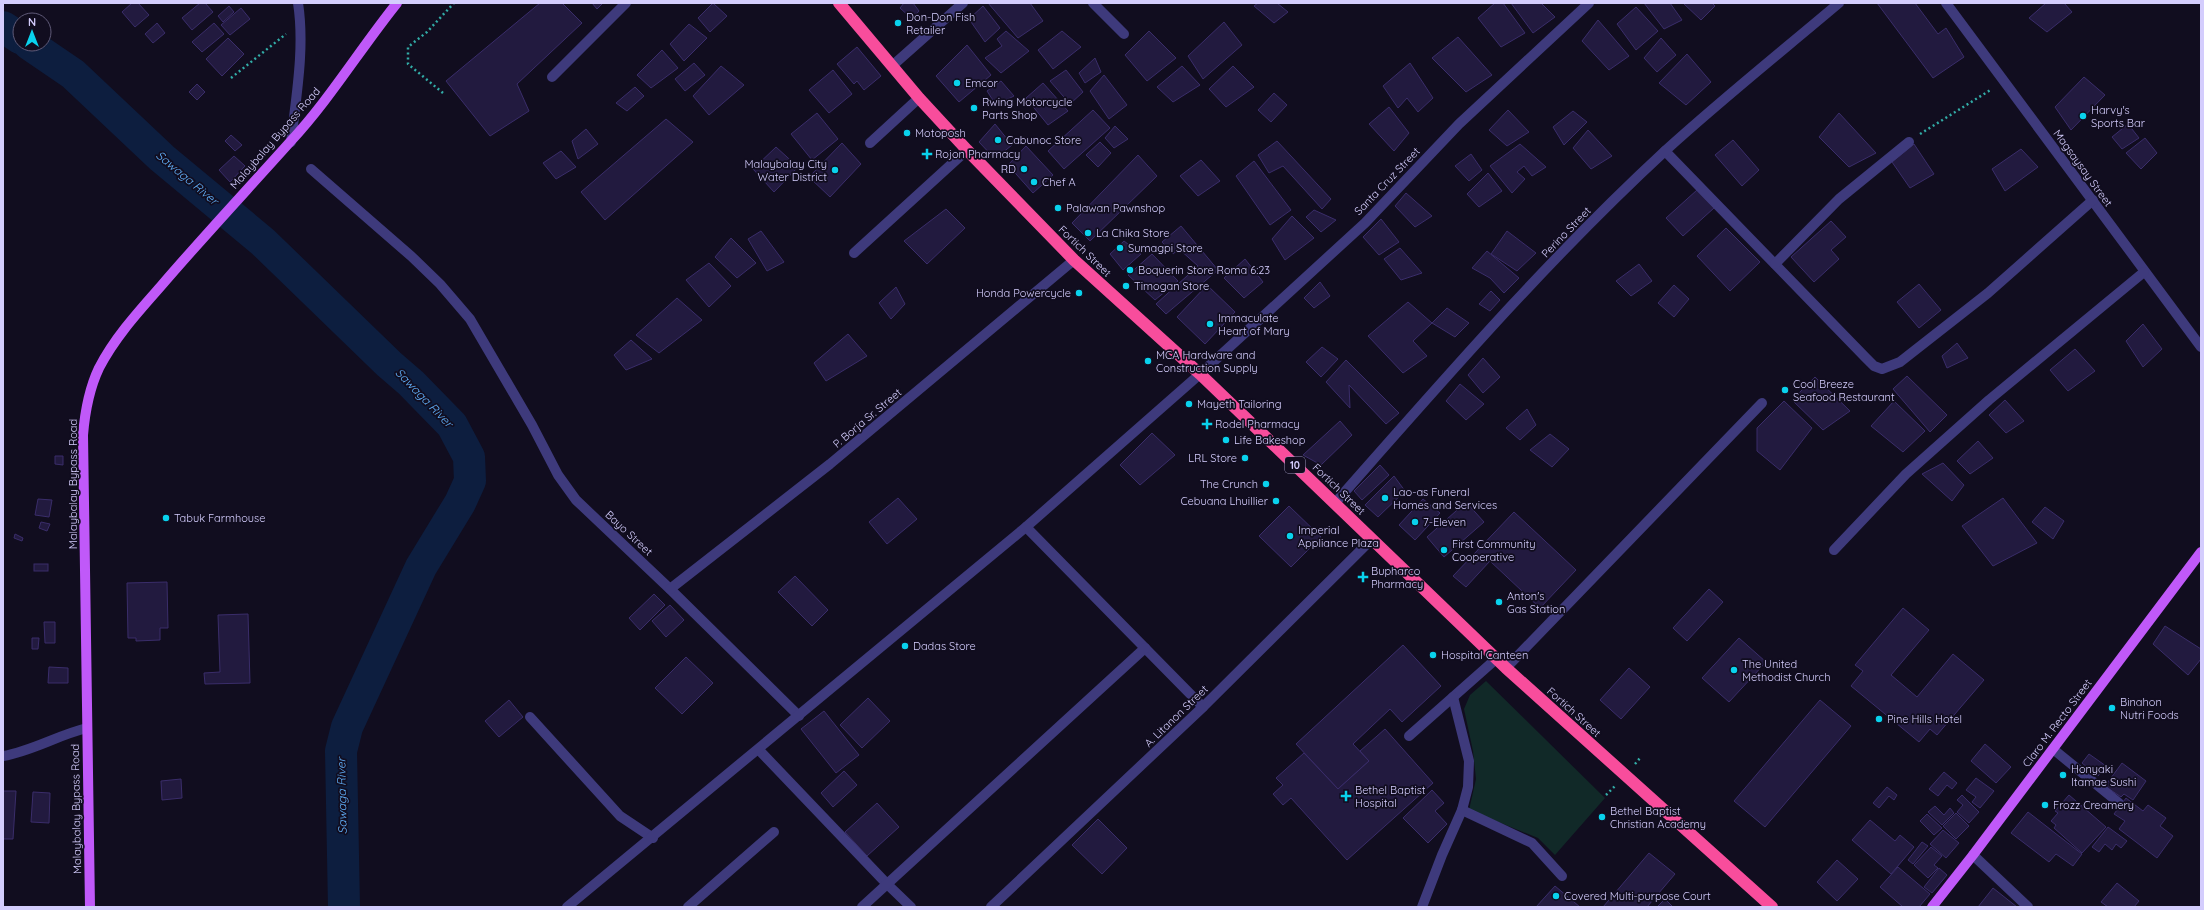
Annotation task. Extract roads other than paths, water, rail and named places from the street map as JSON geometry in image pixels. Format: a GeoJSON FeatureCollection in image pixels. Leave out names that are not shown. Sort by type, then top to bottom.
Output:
{"type":"FeatureCollection","features":[{"type":"Feature","properties":{"kind":"highway","name":"Fortich Street"},"geometry":{"type":"LineString","coordinates":[[839,3],[919,98],[967,150],[1074,260],[1200,374],[1496,659],[1772,907]]}},
{"type":"Feature","properties":{"kind":"main road","name":"Malaybalay Bypass Road"},"geometry":{"type":"LineString","coordinates":[[90,907],[83,435],[85,409],[99,368],[128,324],[185,257],[291,142],[328,97],[397,3]]}},
{"type":"Feature","properties":{"kind":"main road","name":"Claro M. Recto Street"},"geometry":{"type":"LineString","coordinates":[[1932,907],[1973,855],[2201,552]]}},
{"type":"Feature","properties":{"kind":"street"},"geometry":{"type":"LineString","coordinates":[[291,142],[298,80],[300,32],[298,3]]}},
{"type":"Feature","properties":{"kind":"street"},"geometry":{"type":"LineString","coordinates":[[552,77],[626,3]]}},
{"type":"Feature","properties":{"kind":"street"},"geometry":{"type":"LineString","coordinates":[[892,66],[963,3]]}},
{"type":"Feature","properties":{"kind":"street"},"geometry":{"type":"LineString","coordinates":[[1093,3],[1124,34]]}},
{"type":"Feature","properties":{"kind":"street","name":"Santa Cruz Street"},"geometry":{"type":"LineString","coordinates":[[567,907],[653,838],[1026,527],[1200,374],[1365,223],[1459,124],[1589,3]]}},
{"type":"Feature","properties":{"kind":"street","name":"Perino Street"},"geometry":{"type":"LineString","coordinates":[[1335,503],[1508,310],[1580,234],[1665,151],[1839,3]]}},
{"type":"Feature","properties":{"kind":"street","name":"Magsaysay Street"},"geometry":{"type":"LineString","coordinates":[[1946,3],[2201,347]]}},
{"type":"Feature","properties":{"kind":"street"},"geometry":{"type":"LineString","coordinates":[[870,143],[919,98]]}},
{"type":"Feature","properties":{"kind":"street"},"geometry":{"type":"LineString","coordinates":[[1775,264],[1839,199],[1909,142]]}},
{"type":"Feature","properties":{"kind":"street"},"geometry":{"type":"LineString","coordinates":[[854,253],[967,150]]}},
{"type":"Feature","properties":{"kind":"street"},"geometry":{"type":"LineString","coordinates":[[1665,151],[1866,358],[1874,366],[1882,369],[1900,362],[1988,293],[2093,200]]}},
{"type":"Feature","properties":{"kind":"street","name":"Bayo Street"},"geometry":{"type":"LineString","coordinates":[[311,169],[412,256],[440,284],[470,319],[532,425],[558,475],[576,500],[670,589],[799,716]]}},
{"type":"Feature","properties":{"kind":"street","name":"P. Borja Sr. Street"},"geometry":{"type":"LineString","coordinates":[[670,589],[830,464],[1074,260]]}},
{"type":"Feature","properties":{"kind":"street"},"geometry":{"type":"LineString","coordinates":[[1834,550],[1906,474],[1989,400],[2144,272]]}},
{"type":"Feature","properties":{"kind":"street"},"geometry":{"type":"LineString","coordinates":[[1506,668],[1762,403]]}},
{"type":"Feature","properties":{"kind":"street"},"geometry":{"type":"LineString","coordinates":[[1026,527],[1203,707]]}},
{"type":"Feature","properties":{"kind":"street","name":"A. Litanon Street"},"geometry":{"type":"LineString","coordinates":[[991,907],[1203,707],[1372,538]]}},
{"type":"Feature","properties":{"kind":"street"},"geometry":{"type":"LineString","coordinates":[[862,907],[1145,648]]}},
{"type":"Feature","properties":{"kind":"street"},"geometry":{"type":"LineString","coordinates":[[1409,736],[1496,659]]}},
{"type":"Feature","properties":{"kind":"street"},"geometry":{"type":"LineString","coordinates":[[1422,907],[1442,855],[1462,810],[1468,787],[1469,760],[1453,697]]}},
{"type":"Feature","properties":{"kind":"street"},"geometry":{"type":"LineString","coordinates":[[530,717],[620,816],[653,838]]}},
{"type":"Feature","properties":{"kind":"street"},"geometry":{"type":"LineString","coordinates":[[3,756],[27,750],[68,733],[87,728]]}},
{"type":"Feature","properties":{"kind":"street"},"geometry":{"type":"LineString","coordinates":[[2053,749],[2119,803]]}},
{"type":"Feature","properties":{"kind":"street"},"geometry":{"type":"LineString","coordinates":[[759,750],[887,884],[911,907]]}},
{"type":"Feature","properties":{"kind":"street"},"geometry":{"type":"LineString","coordinates":[[1462,810],[1532,843],[1562,876]]}},
{"type":"Feature","properties":{"kind":"street"},"geometry":{"type":"LineString","coordinates":[[688,907],[774,832]]}},
{"type":"Feature","properties":{"kind":"street"},"geometry":{"type":"LineString","coordinates":[[1973,855],[2028,907]]}},
{"type":"Feature","properties":{"kind":"waterway","name":"Sawaga River"},"geometry":{"type":"LineString","coordinates":[[3,27],[12,33]]}},
{"type":"Feature","properties":{"kind":"waterway","name":"Sawaga River"},"geometry":{"type":"LineString","coordinates":[[41,52],[73,74],[162,158],[263,242],[389,364],[411,383],[452,425],[469,457],[470,481],[460,503],[421,567],[347,727],[341,751],[344,907]]}},
{"type":"Feature","properties":{"kind":"place","name":"Don-Don Fish Retailer"},"geometry":{"type":"Point","coordinates":[898,23]}},
{"type":"Feature","properties":{"kind":"place","name":"Emcor"},"geometry":{"type":"Point","coordinates":[957,83]}},
{"type":"Feature","properties":{"kind":"place","name":"Rwing Motorcycle Parts Shop"},"geometry":{"type":"Point","coordinates":[974,108]}},
{"type":"Feature","properties":{"kind":"place","name":"Harvy's Sports Bar"},"geometry":{"type":"Point","coordinates":[2083,116]}},
{"type":"Feature","properties":{"kind":"place","name":"Motoposh"},"geometry":{"type":"Point","coordinates":[907,133]}},
{"type":"Feature","properties":{"kind":"place","name":"Cabunoc Store"},"geometry":{"type":"Point","coordinates":[998,140]}},
{"type":"Feature","properties":{"kind":"place","name":"Rojon Pharmacy"},"geometry":{"type":"Point","coordinates":[927,154]}},
{"type":"Feature","properties":{"kind":"place","name":"RD"},"geometry":{"type":"Point","coordinates":[1024,169]}},
{"type":"Feature","properties":{"kind":"place","name":"Malaybalay City Water District"},"geometry":{"type":"Point","coordinates":[835,170]}},
{"type":"Feature","properties":{"kind":"place","name":"Chef A"},"geometry":{"type":"Point","coordinates":[1034,182]}},
{"type":"Feature","properties":{"kind":"place","name":"Palawan Pawnshop"},"geometry":{"type":"Point","coordinates":[1058,208]}},
{"type":"Feature","properties":{"kind":"place","name":"La Chika Store"},"geometry":{"type":"Point","coordinates":[1088,233]}},
{"type":"Feature","properties":{"kind":"place","name":"Sumagpi Store"},"geometry":{"type":"Point","coordinates":[1120,248]}},
{"type":"Feature","properties":{"kind":"place","name":"Boquerin Store Roma 6:23"},"geometry":{"type":"Point","coordinates":[1130,270]}},
{"type":"Feature","properties":{"kind":"place","name":"Timogan Store"},"geometry":{"type":"Point","coordinates":[1126,286]}},
{"type":"Feature","properties":{"kind":"place","name":"Honda Powercycle"},"geometry":{"type":"Point","coordinates":[1079,293]}},
{"type":"Feature","properties":{"kind":"place","name":"Immaculate Heart of Mary"},"geometry":{"type":"Point","coordinates":[1210,324]}},
{"type":"Feature","properties":{"kind":"place","name":"MCA Hardware and Construction Supply"},"geometry":{"type":"Point","coordinates":[1148,361]}},
{"type":"Feature","properties":{"kind":"place","name":"Cool Breeze Seafood Restaurant"},"geometry":{"type":"Point","coordinates":[1785,390]}},
{"type":"Feature","properties":{"kind":"place","name":"Mayeth Tailoring"},"geometry":{"type":"Point","coordinates":[1189,404]}},
{"type":"Feature","properties":{"kind":"place","name":"Rodel Pharmacy"},"geometry":{"type":"Point","coordinates":[1207,424]}},
{"type":"Feature","properties":{"kind":"place","name":"Life Bakeshop"},"geometry":{"type":"Point","coordinates":[1226,440]}},
{"type":"Feature","properties":{"kind":"place","name":"LRL Store"},"geometry":{"type":"Point","coordinates":[1245,458]}},
{"type":"Feature","properties":{"kind":"place","name":"The Crunch"},"geometry":{"type":"Point","coordinates":[1266,484]}},
{"type":"Feature","properties":{"kind":"place","name":"Lao-as Funeral Homes and Services"},"geometry":{"type":"Point","coordinates":[1385,498]}},
{"type":"Feature","properties":{"kind":"place","name":"Cebuana Lhuillier"},"geometry":{"type":"Point","coordinates":[1276,501]}},
{"type":"Feature","properties":{"kind":"place","name":"Tabuk Farmhouse"},"geometry":{"type":"Point","coordinates":[166,518]}},
{"type":"Feature","properties":{"kind":"place","name":"7-Eleven"},"geometry":{"type":"Point","coordinates":[1415,522]}},
{"type":"Feature","properties":{"kind":"place","name":"Imperial Appliance Plaza"},"geometry":{"type":"Point","coordinates":[1290,536]}},
{"type":"Feature","properties":{"kind":"place","name":"First Community Cooperative"},"geometry":{"type":"Point","coordinates":[1444,550]}},
{"type":"Feature","properties":{"kind":"place","name":"Bupharco Pharmacy"},"geometry":{"type":"Point","coordinates":[1363,577]}},
{"type":"Feature","properties":{"kind":"place","name":"Anton's Gas Station"},"geometry":{"type":"Point","coordinates":[1499,602]}},
{"type":"Feature","properties":{"kind":"place","name":"Dadas Store"},"geometry":{"type":"Point","coordinates":[905,646]}},
{"type":"Feature","properties":{"kind":"place","name":"Hospital Canteen"},"geometry":{"type":"Point","coordinates":[1433,655]}},
{"type":"Feature","properties":{"kind":"place","name":"The United Methodist Church"},"geometry":{"type":"Point","coordinates":[1734,670]}},
{"type":"Feature","properties":{"kind":"place","name":"Binahon Nutri Foods"},"geometry":{"type":"Point","coordinates":[2112,708]}},
{"type":"Feature","properties":{"kind":"place","name":"Pine Hills Hotel"},"geometry":{"type":"Point","coordinates":[1879,719]}},
{"type":"Feature","properties":{"kind":"place","name":"Honyaki Itamae Sushi"},"geometry":{"type":"Point","coordinates":[2063,775]}},
{"type":"Feature","properties":{"kind":"place","name":"Bethel Baptist Hospital"},"geometry":{"type":"Point","coordinates":[1346,796]}},
{"type":"Feature","properties":{"kind":"place","name":"Frozz Creamery"},"geometry":{"type":"Point","coordinates":[2045,805]}},
{"type":"Feature","properties":{"kind":"place","name":"Bethel Baptist Christian Academy"},"geometry":{"type":"Point","coordinates":[1602,817]}},
{"type":"Feature","properties":{"kind":"place","name":"Covered Multi-purpose Court"},"geometry":{"type":"Point","coordinates":[1556,896]}}]}
